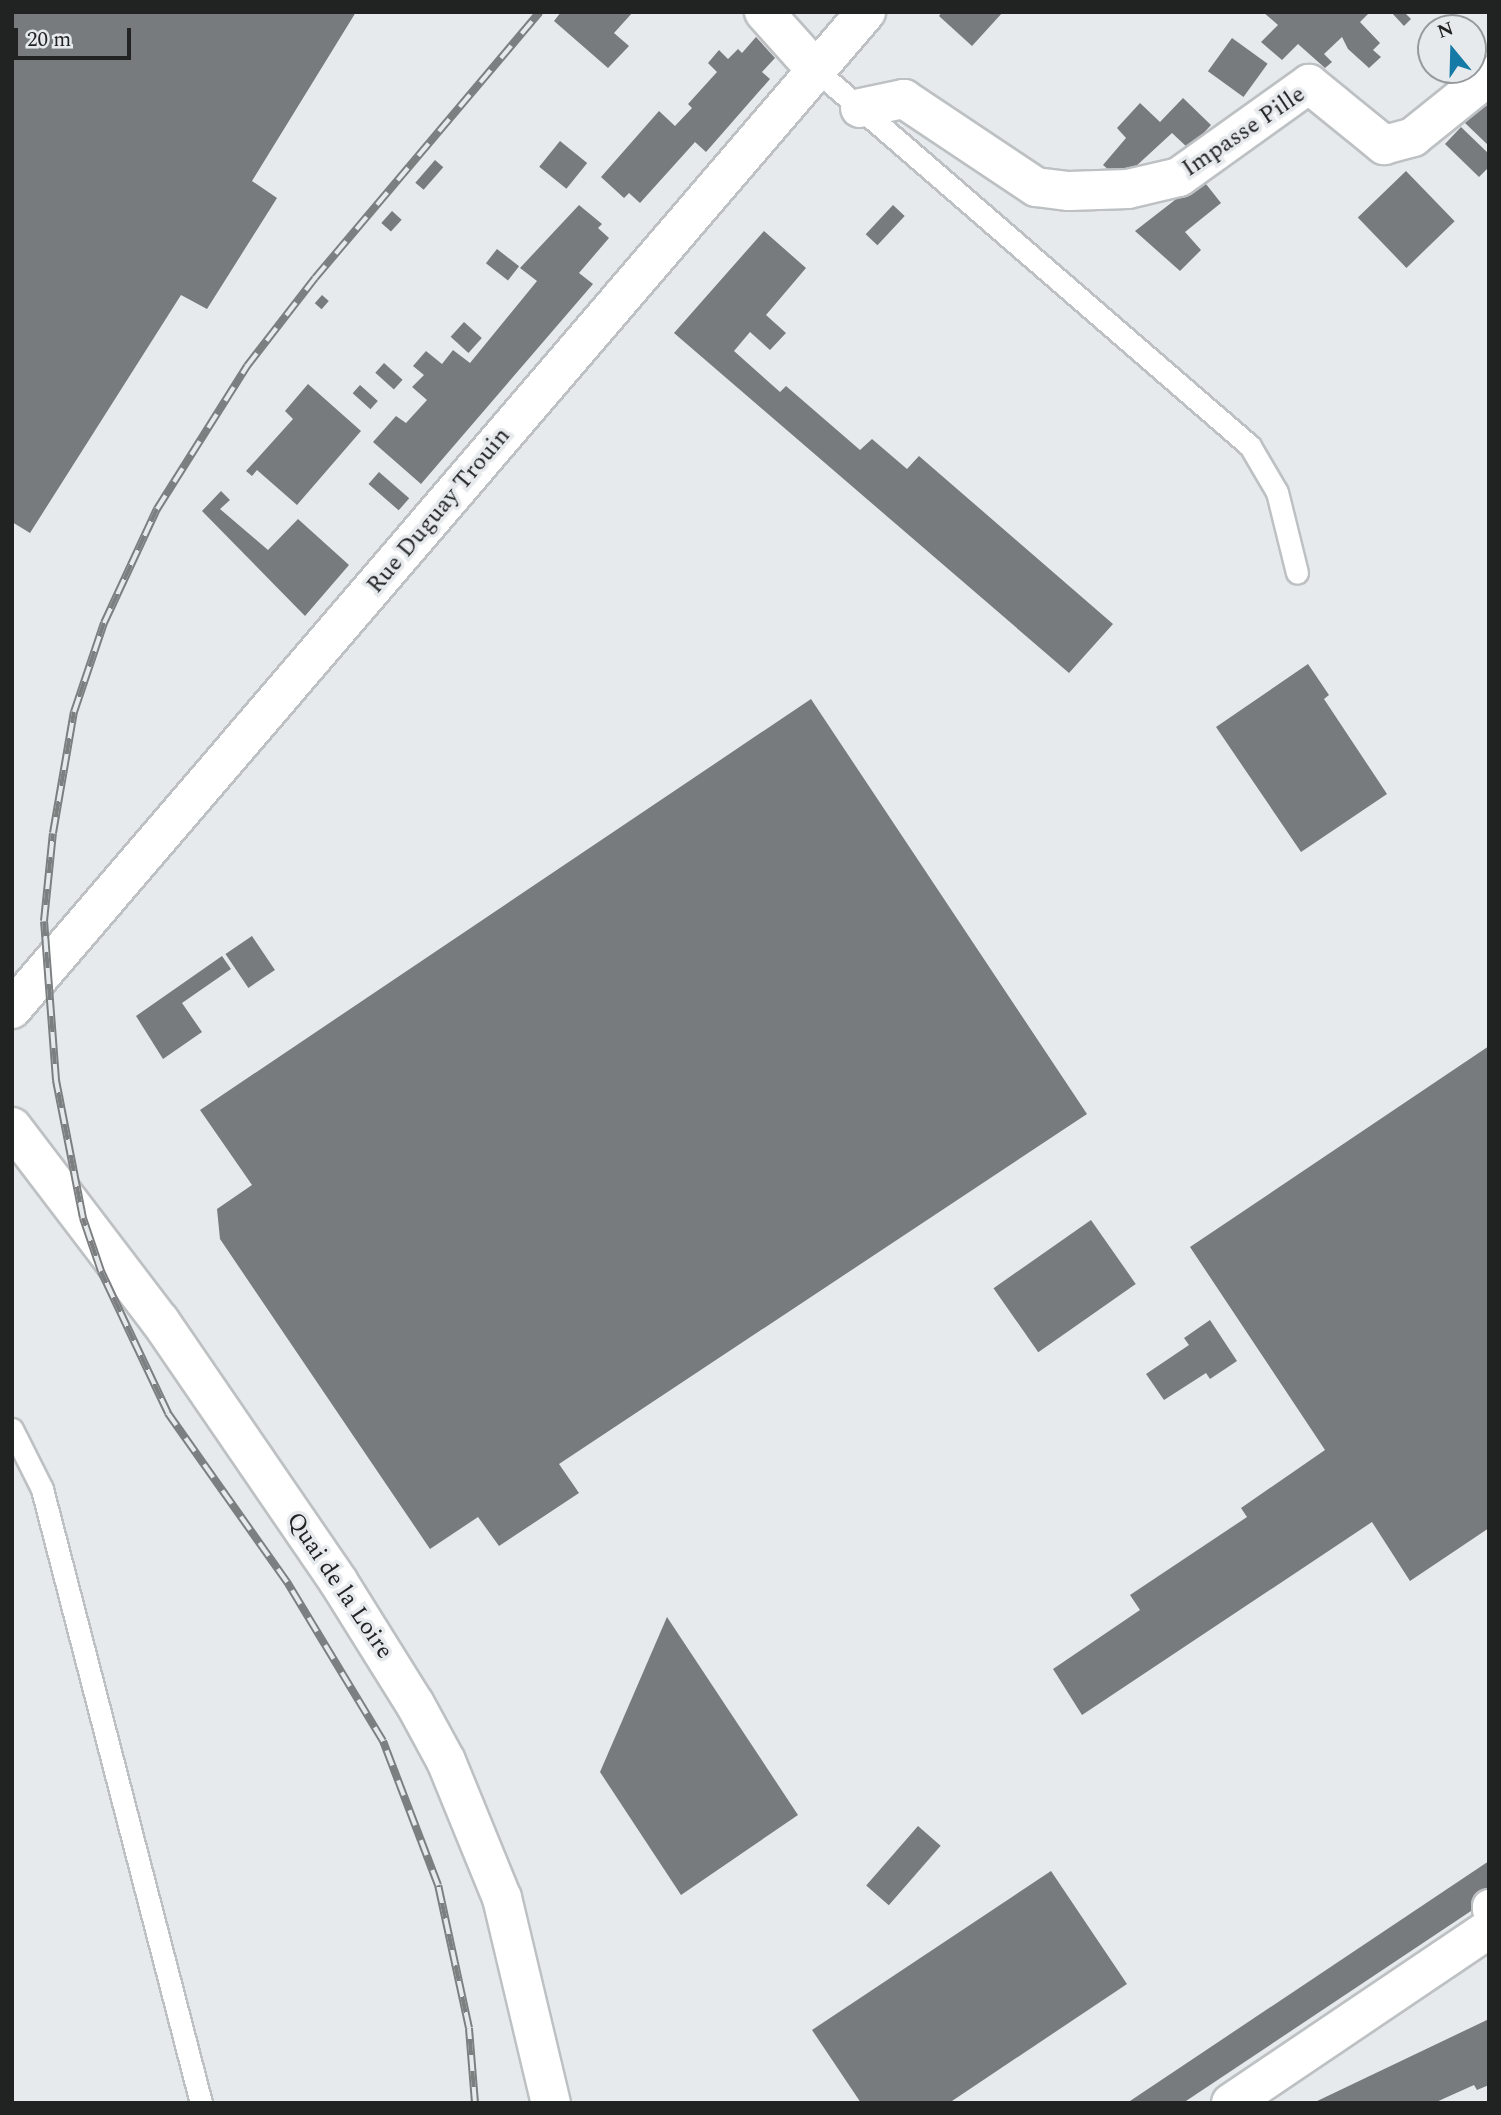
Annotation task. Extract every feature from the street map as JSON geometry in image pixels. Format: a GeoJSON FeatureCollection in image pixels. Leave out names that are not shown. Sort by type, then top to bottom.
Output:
{"type":"FeatureCollection","features":[{"type":"Feature","properties":{"kind":"street"},"geometry":{"type":"LineString","coordinates":[[764,12],[816,70]]}},
{"type":"Feature","properties":{"kind":"street","name":"Rue Duguay Trouin"},"geometry":{"type":"LineString","coordinates":[[12,1009],[866,12]]}},
{"type":"Feature","properties":{"kind":"street","name":"Impasse Pille"},"geometry":{"type":"LineString","coordinates":[[860,108],[904,99],[1036,187],[1069,191],[1128,189],[1179,177],[1308,84],[1384,145],[1413,137],[1489,76]]}},
{"type":"Feature","properties":{"kind":"street","name":"Quai de la Loire"},"geometry":{"type":"LineString","coordinates":[[12,1127],[160,1321],[345,1592],[427,1727],[502,1898],[551,2103]]}},
{"type":"Feature","properties":{"kind":"street"},"geometry":{"type":"LineString","coordinates":[[1231,2103],[1489,1929]]}},
{"type":"Feature","properties":{"kind":"lane"},"geometry":{"type":"LineString","coordinates":[[816,70],[1250,446],[1277,492],[1297,573]]}},
{"type":"Feature","properties":{"kind":"lane"},"geometry":{"type":"LineString","coordinates":[[12,1429],[42,1489],[201,2103]]}},
{"type":"Feature","properties":{"kind":"building"},"geometry":{"type":"Polygon","coordinates":[[[12,12],[356,12],[252,181],[277,198],[207,309],[181,295],[30,533],[12,522],[12,12]]]}},
{"type":"Feature","properties":{"kind":"building"},"geometry":{"type":"Polygon","coordinates":[[[561,12],[633,12],[614,33],[629,46],[608,68],[554,21],[561,12]]]}},
{"type":"Feature","properties":{"kind":"building"},"geometry":{"type":"Polygon","coordinates":[[[942,12],[1003,12],[972,46],[939,16],[942,12]]]}},
{"type":"Feature","properties":{"kind":"building"},"geometry":{"type":"Polygon","coordinates":[[[1263,12],[1370,12],[1360,22],[1380,43],[1373,50],[1381,57],[1369,68],[1348,49],[1342,37],[1324,54],[1332,62],[1325,68],[1298,44],[1282,60],[1261,42],[1278,25],[1263,12]]]}},
{"type":"Feature","properties":{"kind":"building"},"geometry":{"type":"Polygon","coordinates":[[[1391,12],[1404,12],[1411,19],[1404,26],[1391,12]]]}},
{"type":"Feature","properties":{"kind":"building"},"geometry":{"type":"Polygon","coordinates":[[[756,37],[775,58],[762,72],[770,79],[706,152],[695,142],[640,203],[629,193],[624,198],[601,177],[659,111],[675,126],[692,108],[688,104],[717,72],[708,63],[719,50],[728,59],[738,49],[742,53],[756,37]]]}},
{"type":"Feature","properties":{"kind":"building"},"geometry":{"type":"Polygon","coordinates":[[[1232,38],[1268,64],[1243,97],[1208,71],[1232,38]]]}},
{"type":"Feature","properties":{"kind":"building"},"geometry":{"type":"Polygon","coordinates":[[[1489,96],[1489,146],[1464,122],[1489,96]]]}},
{"type":"Feature","properties":{"kind":"building"},"geometry":{"type":"Polygon","coordinates":[[[1183,98],[1211,125],[1189,149],[1172,133],[1121,180],[1103,165],[1126,138],[1117,128],[1140,103],[1160,122],[1183,98]]]}},
{"type":"Feature","properties":{"kind":"building"},"geometry":{"type":"Polygon","coordinates":[[[1461,127],[1489,154],[1489,167],[1479,177],[1445,144],[1461,127]]]}},
{"type":"Feature","properties":{"kind":"building"},"geometry":{"type":"Polygon","coordinates":[[[560,141],[587,163],[566,189],[539,167],[560,141]]]}},
{"type":"Feature","properties":{"kind":"building"},"geometry":{"type":"Polygon","coordinates":[[[435,160],[443,167],[424,190],[415,183],[435,160]]]}},
{"type":"Feature","properties":{"kind":"building"},"geometry":{"type":"Polygon","coordinates":[[[1406,171],[1455,221],[1406,268],[1358,218],[1406,171]]]}},
{"type":"Feature","properties":{"kind":"building"},"geometry":{"type":"Polygon","coordinates":[[[1202,179],[1221,203],[1185,232],[1201,250],[1180,271],[1135,231],[1202,179]]]}},
{"type":"Feature","properties":{"kind":"building"},"geometry":{"type":"Polygon","coordinates":[[[579,205],[602,224],[598,228],[609,238],[579,273],[593,284],[421,484],[373,442],[396,416],[406,423],[427,400],[412,387],[424,375],[413,366],[426,351],[442,364],[453,350],[470,363],[537,281],[520,268],[579,205]]]}},
{"type":"Feature","properties":{"kind":"building"},"geometry":{"type":"Polygon","coordinates":[[[893,205],[905,216],[877,245],[866,234],[893,205]]]}},
{"type":"Feature","properties":{"kind":"building"},"geometry":{"type":"Polygon","coordinates":[[[392,211],[402,220],[391,232],[381,223],[392,211]]]}},
{"type":"Feature","properties":{"kind":"building"},"geometry":{"type":"Polygon","coordinates":[[[764,231],[806,268],[766,315],[786,333],[770,350],[750,332],[734,351],[780,392],[786,386],[860,450],[872,439],[907,469],[919,456],[1113,624],[1069,673],[674,333],[764,231]]]}},
{"type":"Feature","properties":{"kind":"building"},"geometry":{"type":"Polygon","coordinates":[[[497,249],[519,266],[508,280],[486,263],[497,249]]]}},
{"type":"Feature","properties":{"kind":"building"},"geometry":{"type":"Polygon","coordinates":[[[322,295],[329,301],[322,309],[315,303],[322,295]]]}},
{"type":"Feature","properties":{"kind":"building"},"geometry":{"type":"Polygon","coordinates":[[[464,322],[482,338],[468,353],[451,337],[464,322]]]}},
{"type":"Feature","properties":{"kind":"building"},"geometry":{"type":"Polygon","coordinates":[[[384,363],[403,380],[394,389],[375,373],[384,363]]]}},
{"type":"Feature","properties":{"kind":"building"},"geometry":{"type":"Polygon","coordinates":[[[308,384],[361,431],[297,505],[257,470],[252,476],[246,471],[293,419],[285,411],[308,384]]]}},
{"type":"Feature","properties":{"kind":"building"},"geometry":{"type":"Polygon","coordinates":[[[360,385],[378,401],[370,409],[353,393],[360,385]]]}},
{"type":"Feature","properties":{"kind":"building"},"geometry":{"type":"Polygon","coordinates":[[[379,472],[409,498],[399,510],[369,484],[379,472]]]}},
{"type":"Feature","properties":{"kind":"building"},"geometry":{"type":"Polygon","coordinates":[[[221,491],[230,500],[220,509],[268,550],[298,519],[349,565],[305,616],[202,511],[221,491]]]}},
{"type":"Feature","properties":{"kind":"building"},"geometry":{"type":"Polygon","coordinates":[[[1308,664],[1329,695],[1324,699],[1387,794],[1301,852],[1216,727],[1308,664]]]}},
{"type":"Feature","properties":{"kind":"building"},"geometry":{"type":"Polygon","coordinates":[[[811,699],[1087,1114],[559,1464],[579,1493],[499,1546],[478,1517],[430,1549],[220,1239],[217,1209],[252,1185],[200,1110],[811,699]]]}},
{"type":"Feature","properties":{"kind":"building"},"geometry":{"type":"Polygon","coordinates":[[[252,936],[275,970],[248,988],[225,954],[252,936]]]}},
{"type":"Feature","properties":{"kind":"building"},"geometry":{"type":"Polygon","coordinates":[[[222,956],[231,969],[182,1003],[202,1032],[163,1059],[136,1016],[222,956]]]}},
{"type":"Feature","properties":{"kind":"building"},"geometry":{"type":"Polygon","coordinates":[[[1489,1046],[1489,1528],[1410,1581],[1372,1522],[1082,1715],[1053,1669],[1140,1610],[1130,1595],[1247,1517],[1241,1508],[1325,1450],[1190,1247],[1489,1046]]]}},
{"type":"Feature","properties":{"kind":"building"},"geometry":{"type":"Polygon","coordinates":[[[1091,1220],[1136,1284],[1038,1352],[994,1288],[1091,1220]]]}},
{"type":"Feature","properties":{"kind":"building"},"geometry":{"type":"Polygon","coordinates":[[[1210,1320],[1237,1361],[1210,1379],[1206,1373],[1164,1400],[1146,1374],[1189,1345],[1184,1338],[1210,1320]]]}},
{"type":"Feature","properties":{"kind":"building"},"geometry":{"type":"Polygon","coordinates":[[[667,1617],[798,1815],[681,1895],[600,1772],[667,1617]]]}},
{"type":"Feature","properties":{"kind":"building"},"geometry":{"type":"Polygon","coordinates":[[[918,1826],[941,1846],[889,1905],[866,1886],[918,1826]]]}},
{"type":"Feature","properties":{"kind":"building"},"geometry":{"type":"Polygon","coordinates":[[[1489,1861],[1489,1899],[1183,2103],[1127,2103],[1489,1861]]]}},
{"type":"Feature","properties":{"kind":"building"},"geometry":{"type":"Polygon","coordinates":[[[1051,1871],[1127,1984],[949,2103],[861,2103],[812,2030],[1051,1871]]]}},
{"type":"Feature","properties":{"kind":"building"},"geometry":{"type":"Polygon","coordinates":[[[1489,2019],[1489,2085],[1477,2090],[1474,2085],[1434,2103],[1313,2103],[1489,2019]]]}},
{"type":"Feature","properties":{"kind":"railway"},"geometry":{"type":"LineString","coordinates":[[475,2103],[469,2028],[438,1885],[383,1741],[287,1582],[168,1413],[101,1271],[83,1218],[56,1080],[44,921],[53,833],[74,712],[104,623],[157,509],[247,366],[315,278],[540,12]]}}]}
